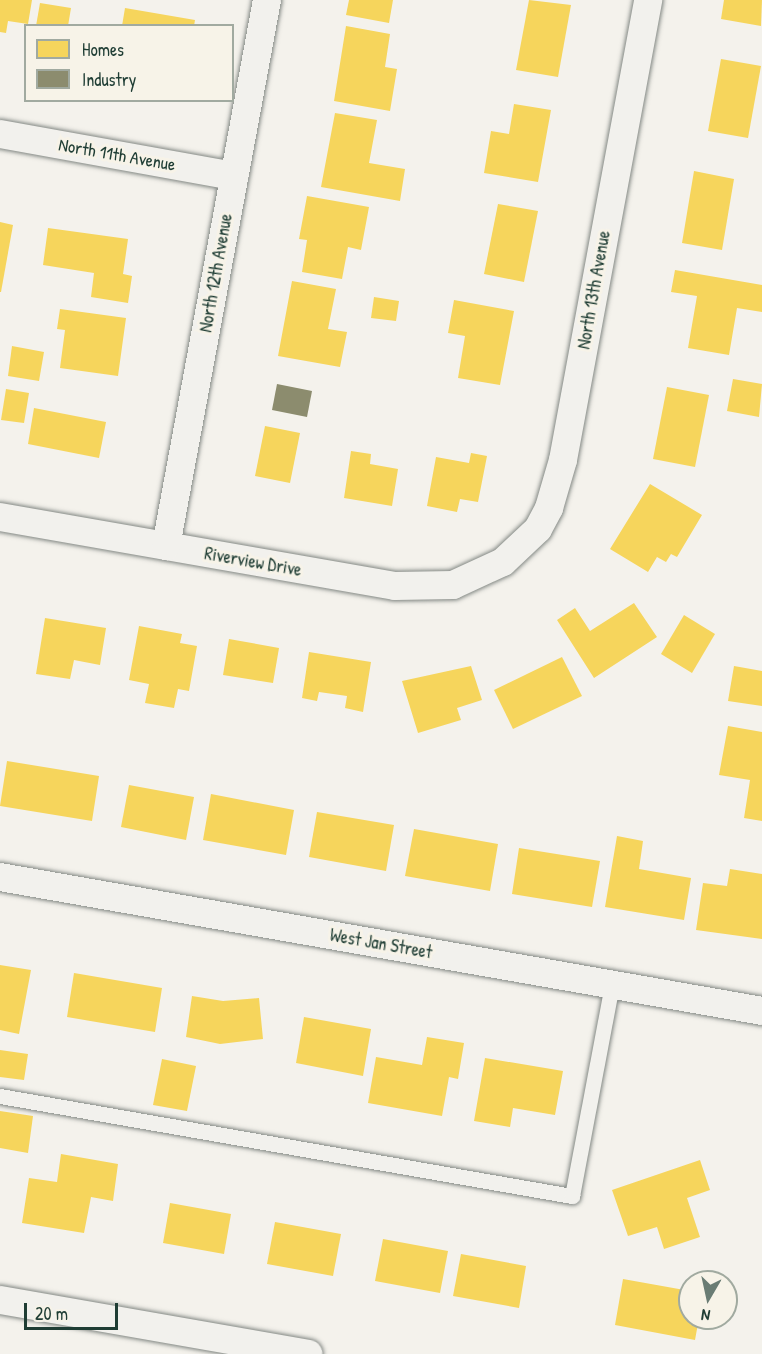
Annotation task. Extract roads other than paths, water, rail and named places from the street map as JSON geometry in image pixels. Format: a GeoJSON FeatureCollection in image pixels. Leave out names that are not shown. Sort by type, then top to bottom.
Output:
{"type":"FeatureCollection","features":[{"type":"Feature","properties":{"kind":"street","name":"North 12th Avenue"},"geometry":{"type":"LineString","coordinates":[[166,546],[267,0]]}},
{"type":"Feature","properties":{"kind":"street","name":"North 13th Avenue"},"geometry":{"type":"LineString","coordinates":[[503,562],[538,529],[549,508],[563,460],[648,0]]}},
{"type":"Feature","properties":{"kind":"street","name":"North 11th Avenue"},"geometry":{"type":"LineString","coordinates":[[0,134],[234,176]]}},
{"type":"Feature","properties":{"kind":"street","name":"Riverview Drive"},"geometry":{"type":"LineString","coordinates":[[0,517],[424,588],[453,585],[503,562]]}},
{"type":"Feature","properties":{"kind":"street","name":"West Jan Street"},"geometry":{"type":"LineString","coordinates":[[0,877],[762,1011]]}},
{"type":"Feature","properties":{"kind":"street"},"geometry":{"type":"LineString","coordinates":[[0,1300],[308,1354]]}},
{"type":"Feature","properties":{"kind":"lane"},"geometry":{"type":"LineString","coordinates":[[0,1096],[572,1196],[612,984]]}}]}
